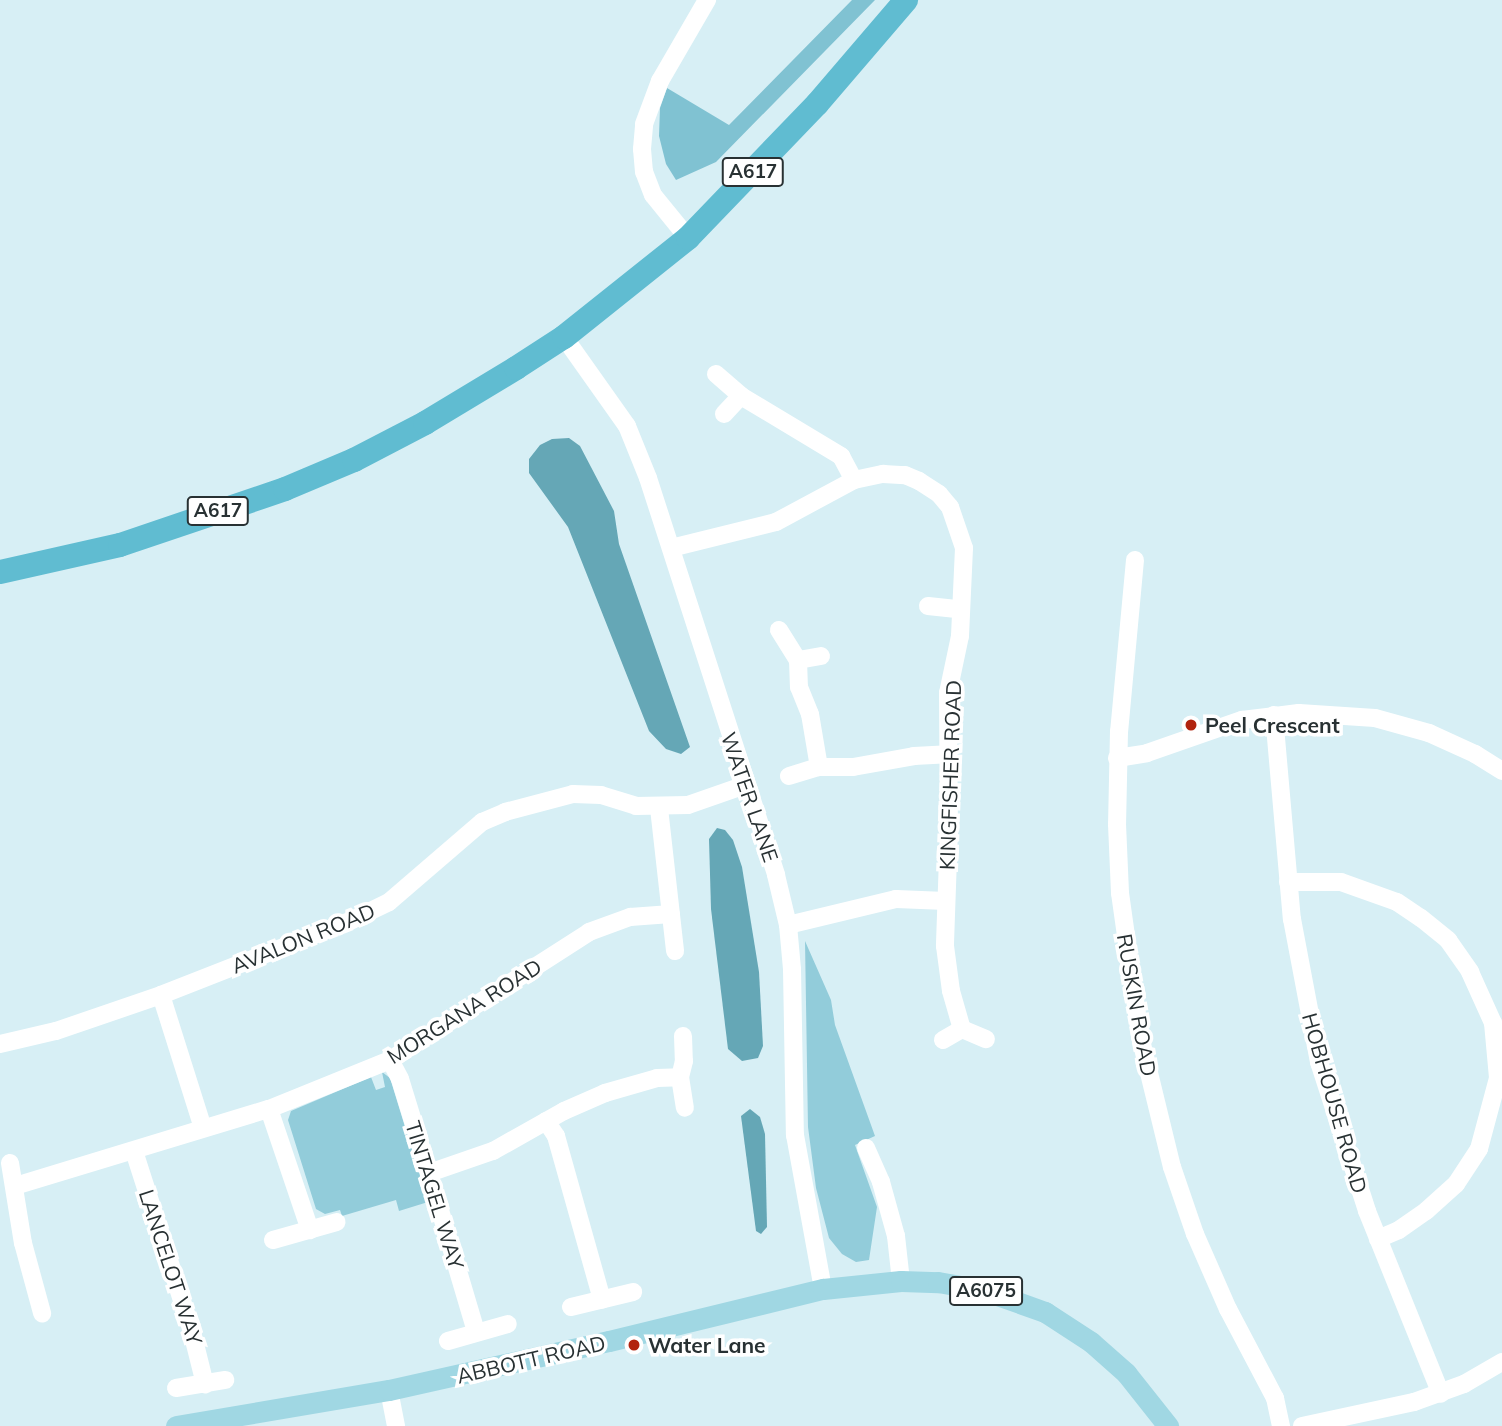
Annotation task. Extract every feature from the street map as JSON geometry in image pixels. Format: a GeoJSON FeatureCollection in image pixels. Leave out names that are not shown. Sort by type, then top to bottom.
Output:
{"type":"FeatureCollection","features":[{"type":"Feature","properties":{"kind":"highway","name":"A617"},"geometry":{"type":"LineString","coordinates":[[0,572],[120,545],[318,475],[425,423],[564,337],[688,238],[817,104],[906,0]]}},
{"type":"Feature","properties":{"kind":"main road","name":"ABBOTT ROAD"},"geometry":{"type":"LineString","coordinates":[[176,1426],[389,1390],[609,1341],[823,1289],[901,1281],[938,1282],[983,1290],[1045,1312],[1091,1342],[1126,1373],[1168,1426]]}},
{"type":"Feature","properties":{"kind":"street"},"geometry":{"type":"LineString","coordinates":[[688,238],[653,195],[644,172],[644,124],[660,81],[708,0]]}},
{"type":"Feature","properties":{"kind":"street","name":"WATER LANE"},"geometry":{"type":"LineString","coordinates":[[564,337],[627,426],[671,548],[776,875],[788,925],[795,1135],[823,1289]]}},
{"type":"Feature","properties":{"kind":"street"},"geometry":{"type":"LineString","coordinates":[[716,374],[741,396],[841,456],[854,480]]}},
{"type":"Feature","properties":{"kind":"street"},"geometry":{"type":"LineString","coordinates":[[724,414],[741,396]]}},
{"type":"Feature","properties":{"kind":"street","name":"KINGFISHER ROAD"},"geometry":{"type":"LineString","coordinates":[[671,548],[776,522],[854,480],[883,474],[905,475],[939,494],[950,507],[964,548],[959,609],[960,636],[948,694],[949,829],[945,946],[951,991],[962,1029]]}},
{"type":"Feature","properties":{"kind":"street","name":"RUSKIN ROAD"},"geometry":{"type":"LineString","coordinates":[[1135,560],[1117,758],[1120,893],[1140,1036],[1154,1102],[1195,1234],[1228,1309],[1275,1398],[1281,1426]]}},
{"type":"Feature","properties":{"kind":"street"},"geometry":{"type":"LineString","coordinates":[[928,606],[959,609]]}},
{"type":"Feature","properties":{"kind":"street"},"geometry":{"type":"LineString","coordinates":[[779,631],[798,660],[799,687],[810,715],[819,767]]}},
{"type":"Feature","properties":{"kind":"street"},"geometry":{"type":"LineString","coordinates":[[798,660],[821,656]]}},
{"type":"Feature","properties":{"kind":"street"},"geometry":{"type":"LineString","coordinates":[[1117,758],[1147,753],[1242,720],[1298,713],[1376,718],[1429,733],[1475,754],[1502,771]]}},
{"type":"Feature","properties":{"kind":"street","name":"HOBHOUSE ROAD"},"geometry":{"type":"LineString","coordinates":[[1274,715],[1288,882],[1300,968],[1319,1062],[1378,1239],[1441,1394]]}},
{"type":"Feature","properties":{"kind":"street"},"geometry":{"type":"LineString","coordinates":[[789,776],[819,767],[853,767],[914,756],[947,754]]}},
{"type":"Feature","properties":{"kind":"street","name":"AVALON ROAD"},"geometry":{"type":"LineString","coordinates":[[0,1044],[56,1031],[161,995],[352,920],[389,902],[482,822],[505,812],[573,794],[601,795],[636,806],[659,808],[688,805],[745,785]]}},
{"type":"Feature","properties":{"kind":"street"},"geometry":{"type":"LineString","coordinates":[[659,808],[675,951]]}},
{"type":"Feature","properties":{"kind":"street"},"geometry":{"type":"LineString","coordinates":[[1288,882],[1341,882],[1397,902],[1421,918],[1448,940],[1471,972],[1497,1022],[1498,1078],[1479,1149],[1456,1184],[1426,1211],[1399,1230],[1378,1239]]}},
{"type":"Feature","properties":{"kind":"street","name":"KINGFISHER ROAD"},"geometry":{"type":"LineString","coordinates":[[788,925],[895,899],[946,901]]}},
{"type":"Feature","properties":{"kind":"street","name":"MORGANA ROAD"},"geometry":{"type":"LineString","coordinates":[[15,1186],[268,1109],[390,1060],[589,932],[630,917],[671,914]]}},
{"type":"Feature","properties":{"kind":"street"},"geometry":{"type":"LineString","coordinates":[[161,995],[203,1128]]}},
{"type":"Feature","properties":{"kind":"street"},"geometry":{"type":"LineString","coordinates":[[943,1040],[962,1029],[986,1040]]}},
{"type":"Feature","properties":{"kind":"street"},"geometry":{"type":"LineString","coordinates":[[683,1036],[684,1061],[680,1077],[685,1108]]}},
{"type":"Feature","properties":{"kind":"street","name":"TINTAGEL WAY"},"geometry":{"type":"LineString","coordinates":[[390,1060],[400,1080],[475,1332]]}},
{"type":"Feature","properties":{"kind":"street"},"geometry":{"type":"LineString","coordinates":[[429,1173],[493,1151],[546,1121],[606,1093],[657,1078],[680,1077]]}},
{"type":"Feature","properties":{"kind":"street"},"geometry":{"type":"LineString","coordinates":[[268,1109],[310,1230]]}},
{"type":"Feature","properties":{"kind":"street"},"geometry":{"type":"LineString","coordinates":[[546,1121],[556,1136],[602,1300]]}},
{"type":"Feature","properties":{"kind":"street"},"geometry":{"type":"LineString","coordinates":[[866,1149],[881,1182],[896,1236],[901,1281]]}},
{"type":"Feature","properties":{"kind":"street","name":"LANCELOT WAY"},"geometry":{"type":"LineString","coordinates":[[134,1151],[192,1332],[205,1384]]}},
{"type":"Feature","properties":{"kind":"street"},"geometry":{"type":"LineString","coordinates":[[10,1163],[23,1243],[42,1313]]}},
{"type":"Feature","properties":{"kind":"street"},"geometry":{"type":"LineString","coordinates":[[273,1240],[337,1222]]}},
{"type":"Feature","properties":{"kind":"street"},"geometry":{"type":"LineString","coordinates":[[571,1307],[633,1292]]}},
{"type":"Feature","properties":{"kind":"street"},"geometry":{"type":"LineString","coordinates":[[448,1341],[508,1324]]}},
{"type":"Feature","properties":{"kind":"street"},"geometry":{"type":"LineString","coordinates":[[1301,1426],[1441,1394],[1502,1362]]}},
{"type":"Feature","properties":{"kind":"street"},"geometry":{"type":"LineString","coordinates":[[176,1388],[225,1380]]}},
{"type":"Feature","properties":{"kind":"street"},"geometry":{"type":"LineString","coordinates":[[389,1390],[396,1426]]}},
{"type":"Feature","properties":{"kind":"shaded area"},"geometry":{"type":"Polygon","coordinates":[[[852,0],[875,0],[716,162],[676,180],[666,164],[659,136],[660,108],[667,88],[729,125],[852,0]]]}},
{"type":"Feature","properties":{"kind":"shaded area"},"geometry":{"type":"Polygon","coordinates":[[[569,438],[580,446],[614,511],[619,544],[690,747],[681,754],[666,749],[649,731],[568,527],[529,473],[529,459],[540,445],[552,439],[569,438]]]}},
{"type":"Feature","properties":{"kind":"shaded area"},"geometry":{"type":"Polygon","coordinates":[[[717,828],[725,830],[733,840],[742,867],[759,972],[763,1046],[758,1058],[742,1061],[728,1049],[711,909],[709,839],[717,828]]]}},
{"type":"Feature","properties":{"kind":"shaded area"},"geometry":{"type":"Polygon","coordinates":[[[805,941],[831,1000],[835,1025],[875,1136],[855,1145],[877,1207],[869,1260],[856,1262],[842,1254],[829,1238],[816,1188],[808,1127],[805,941]]]}},
{"type":"Feature","properties":{"kind":"shaded area"},"geometry":{"type":"Polygon","coordinates":[[[382,1072],[390,1078],[428,1202],[399,1211],[396,1200],[342,1216],[340,1210],[325,1214],[316,1209],[288,1120],[291,1111],[371,1077],[376,1090],[385,1087],[382,1072]]]}},
{"type":"Feature","properties":{"kind":"shaded area"},"geometry":{"type":"Polygon","coordinates":[[[750,1109],[760,1117],[765,1134],[767,1227],[761,1234],[756,1231],[741,1116],[750,1109]]]}},
{"type":"Feature","properties":{"kind":"place","name":"Peel Crescent"},"geometry":{"type":"Point","coordinates":[1191,725]}},
{"type":"Feature","properties":{"kind":"place","name":"Water Lane"},"geometry":{"type":"Point","coordinates":[634,1345]}}]}
